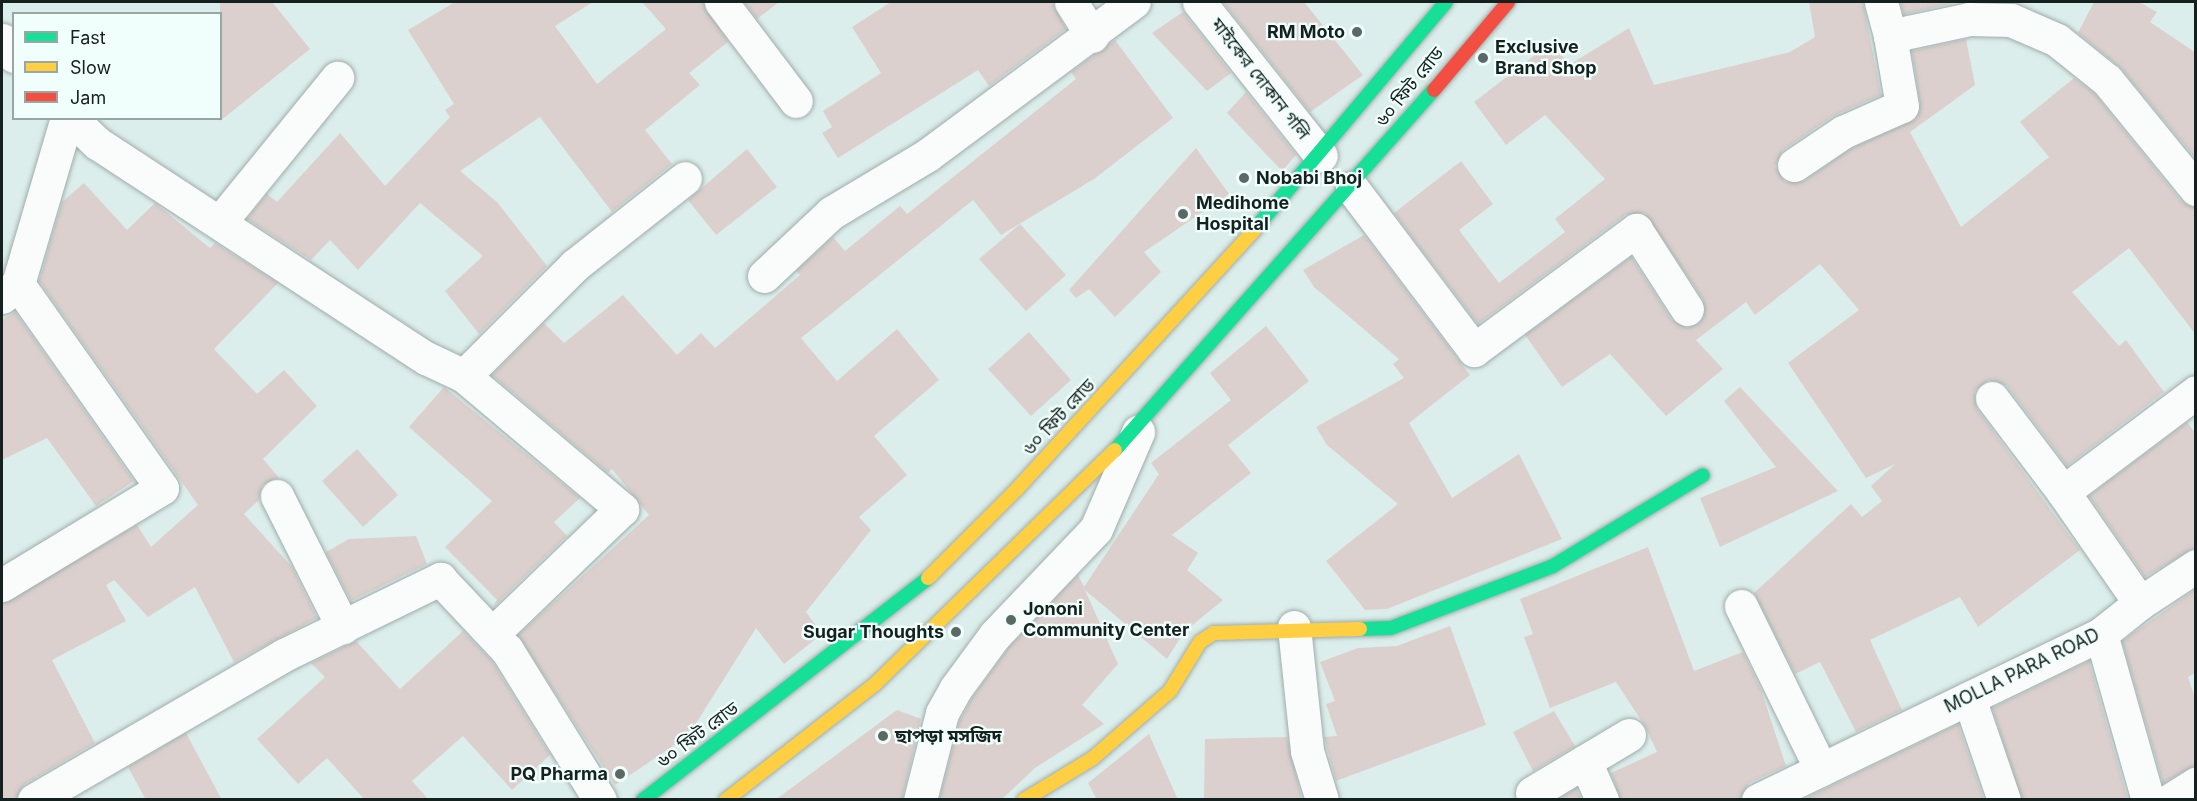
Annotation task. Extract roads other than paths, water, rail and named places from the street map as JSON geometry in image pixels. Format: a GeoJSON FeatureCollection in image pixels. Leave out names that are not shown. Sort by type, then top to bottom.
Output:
{"type":"FeatureCollection","features":[{"type":"Feature","properties":{"kind":"street"},"geometry":{"type":"LineString","coordinates":[[721,2],[796,101]]}},
{"type":"Feature","properties":{"kind":"street"},"geometry":{"type":"LineString","coordinates":[[1071,2],[1092,36]]}},
{"type":"Feature","properties":{"kind":"street"},"geometry":{"type":"LineString","coordinates":[[764,276],[831,213],[929,154],[1092,36],[1134,2]]}},
{"type":"Feature","properties":{"kind":"street","name":"মাইকের দোকান গলি"},"geometry":{"type":"LineString","coordinates":[[1199,2],[1474,350],[1636,230],[1687,309]]}},
{"type":"Feature","properties":{"kind":"street","name":"৬০ ফিট রোড"},"geometry":{"type":"LineString","coordinates":[[726,800],[875,684],[966,602],[1072,498],[1157,401],[1334,170],[1446,2]]}},
{"type":"Feature","properties":{"kind":"street","name":"৬০ ফিট রোড"},"geometry":{"type":"LineString","coordinates":[[643,800],[929,577],[1334,170],[1508,2]]}},
{"type":"Feature","properties":{"kind":"street"},"geometry":{"type":"LineString","coordinates":[[1794,165],[1843,132],[1902,106],[1890,36],[1881,2]]}},
{"type":"Feature","properties":{"kind":"street"},"geometry":{"type":"LineString","coordinates":[[1890,36],[1969,19],[2000,20],[2056,40],[2107,80],[2196,189]]}},
{"type":"Feature","properties":{"kind":"street"},"geometry":{"type":"LineString","coordinates":[[2,39],[12,53]]}},
{"type":"Feature","properties":{"kind":"street"},"geometry":{"type":"LineString","coordinates":[[220,222],[337,78]]}},
{"type":"Feature","properties":{"kind":"street"},"geometry":{"type":"LineString","coordinates":[[2,585],[162,488],[10,290],[68,120]]}},
{"type":"Feature","properties":{"kind":"street"},"geometry":{"type":"LineString","coordinates":[[71,120],[97,142],[426,358],[464,376],[622,509],[492,634]]}},
{"type":"Feature","properties":{"kind":"street"},"geometry":{"type":"LineString","coordinates":[[464,376],[575,265],[685,178]]}},
{"type":"Feature","properties":{"kind":"street"},"geometry":{"type":"LineString","coordinates":[[2063,492],[2196,392]]}},
{"type":"Feature","properties":{"kind":"street"},"geometry":{"type":"LineString","coordinates":[[1992,398],[2063,492],[2140,603]]}},
{"type":"Feature","properties":{"kind":"street"},"geometry":{"type":"LineString","coordinates":[[920,800],[942,713],[956,688],[995,635],[1095,529],[1122,461],[1157,401]]}},
{"type":"Feature","properties":{"kind":"street"},"geometry":{"type":"LineString","coordinates":[[1023,800],[1093,758],[1170,691],[1200,642],[1214,633],[1294,627],[1391,628],[1553,566],[1703,475]]}},
{"type":"Feature","properties":{"kind":"street"},"geometry":{"type":"LineString","coordinates":[[277,496],[343,627]]}},
{"type":"Feature","properties":{"kind":"street","name":"MOLLA PARA ROAD"},"geometry":{"type":"LineString","coordinates":[[1758,800],[2101,634],[2140,603],[2196,566]]}},
{"type":"Feature","properties":{"kind":"street"},"geometry":{"type":"LineString","coordinates":[[34,800],[343,627],[440,579],[492,634],[600,800]]}},
{"type":"Feature","properties":{"kind":"street"},"geometry":{"type":"LineString","coordinates":[[1741,606],[1821,769]]}},
{"type":"Feature","properties":{"kind":"street"},"geometry":{"type":"LineString","coordinates":[[1294,627],[1307,751],[1322,800]]}},
{"type":"Feature","properties":{"kind":"street"},"geometry":{"type":"LineString","coordinates":[[2101,634],[2148,800]]}},
{"type":"Feature","properties":{"kind":"street"},"geometry":{"type":"LineString","coordinates":[[1969,698],[2004,800]]}},
{"type":"Feature","properties":{"kind":"street"},"geometry":{"type":"LineString","coordinates":[[1532,793],[1629,735]]}},
{"type":"Feature","properties":{"kind":"street"},"geometry":{"type":"LineString","coordinates":[[1585,761],[1602,800]]}},
{"type":"Feature","properties":{"kind":"street"},"geometry":{"type":"LineString","coordinates":[[2170,800],[2196,784]]}},
{"type":"Feature","properties":{"kind":"place","name":"RM Moto"},"geometry":{"type":"Point","coordinates":[1357,32]}},
{"type":"Feature","properties":{"kind":"place","name":"Exclusive Brand Shop"},"geometry":{"type":"Point","coordinates":[1483,58]}},
{"type":"Feature","properties":{"kind":"place","name":"Nobabi Bhoj"},"geometry":{"type":"Point","coordinates":[1244,178]}},
{"type":"Feature","properties":{"kind":"place","name":"Medihome Hospital"},"geometry":{"type":"Point","coordinates":[1183,214]}},
{"type":"Feature","properties":{"kind":"place","name":"Jononi Community Center"},"geometry":{"type":"Point","coordinates":[1011,620]}},
{"type":"Feature","properties":{"kind":"place","name":"Sugar Thoughts"},"geometry":{"type":"Point","coordinates":[956,632]}},
{"type":"Feature","properties":{"kind":"place","name":"ছাপড়া মসজিদ"},"geometry":{"type":"Point","coordinates":[883,736]}},
{"type":"Feature","properties":{"kind":"place","name":"PQ Pharma"},"geometry":{"type":"Point","coordinates":[620,774]}}]}
